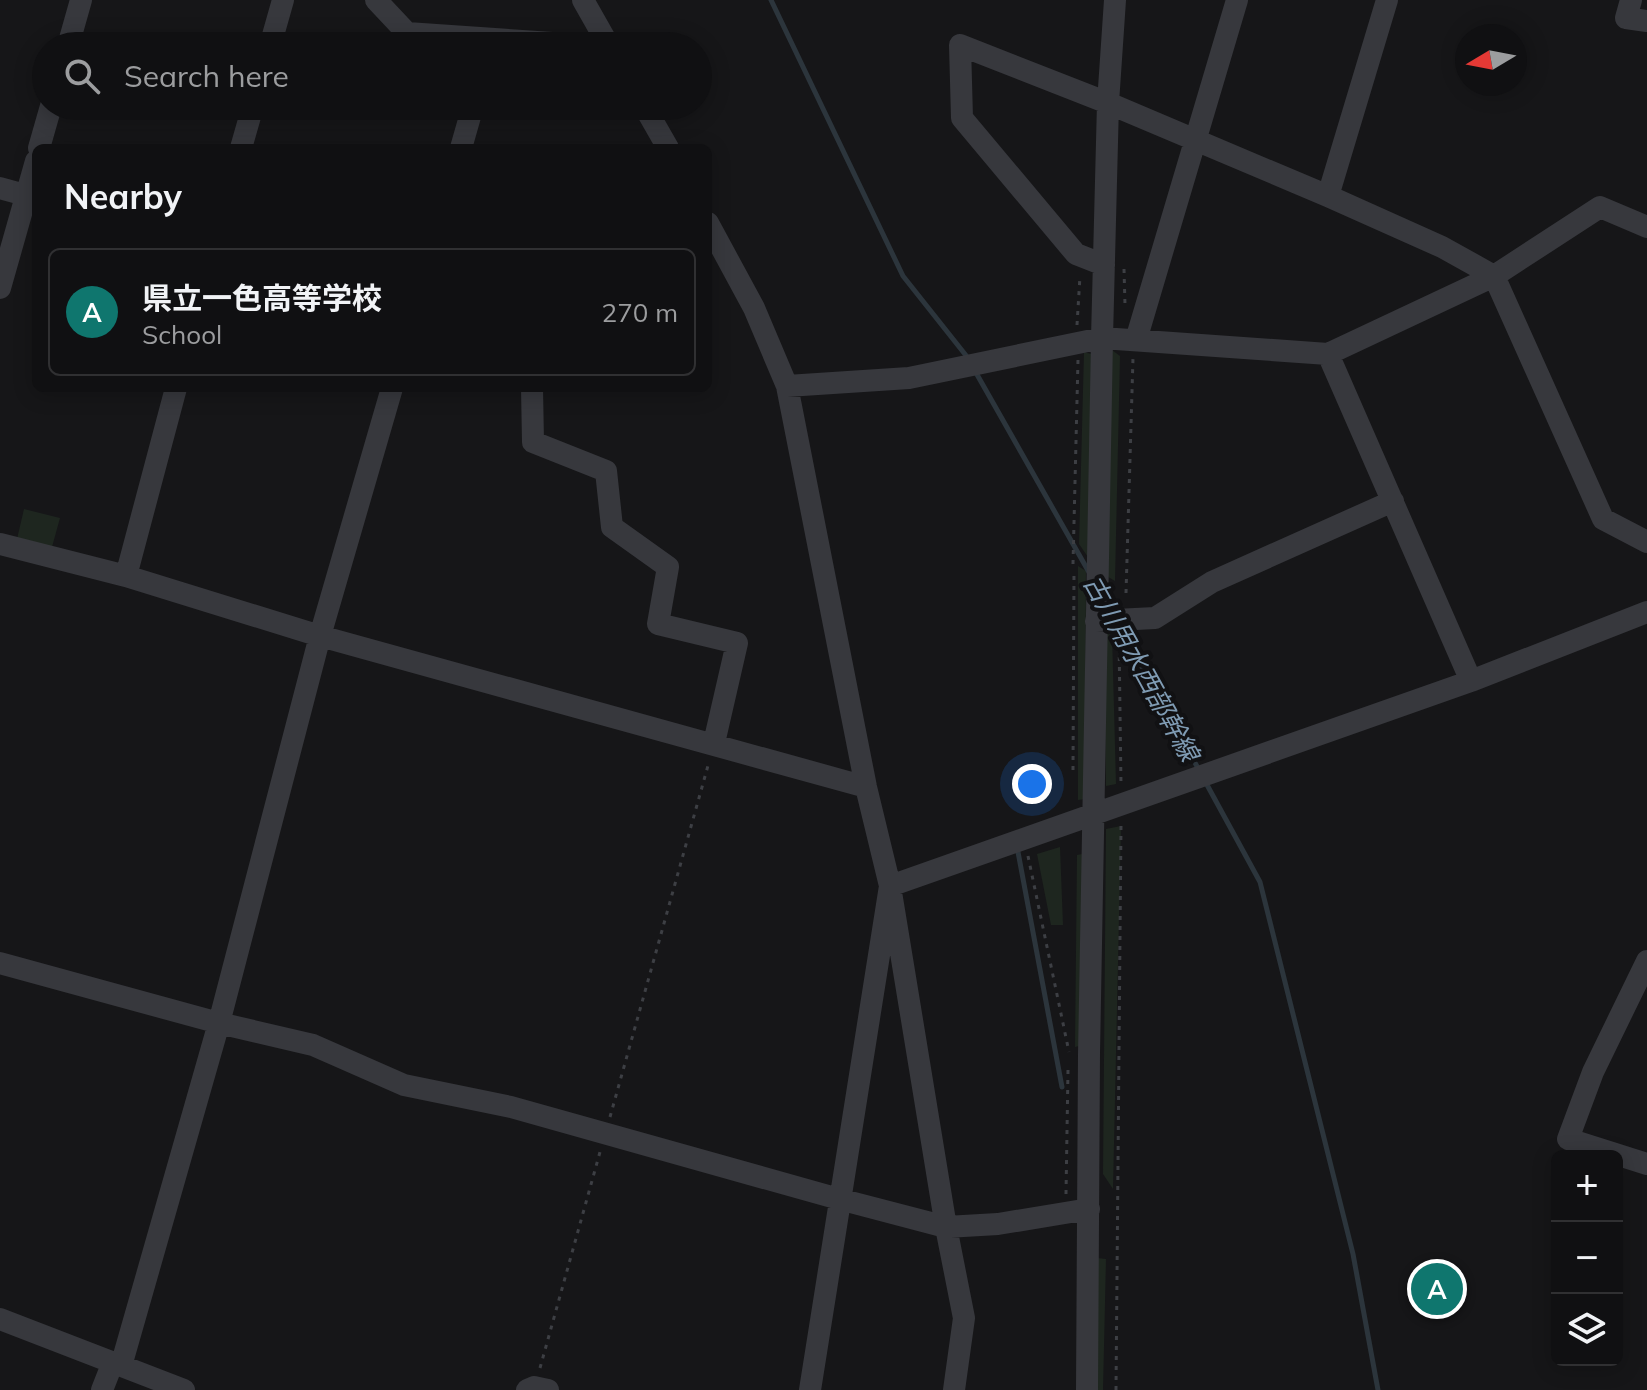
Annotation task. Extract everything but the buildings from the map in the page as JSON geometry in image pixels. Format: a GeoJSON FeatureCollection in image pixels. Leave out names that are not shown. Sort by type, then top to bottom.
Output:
{"type":"FeatureCollection","features":[{"type":"Feature","properties":{"kind":"street"},"geometry":{"type":"LineString","coordinates":[[72,32],[81,0]]}},
{"type":"Feature","properties":{"kind":"street"},"geometry":{"type":"LineString","coordinates":[[274,32],[283,0]]}},
{"type":"Feature","properties":{"kind":"street"},"geometry":{"type":"LineString","coordinates":[[376,0],[406,32]]}},
{"type":"Feature","properties":{"kind":"street"},"geometry":{"type":"LineString","coordinates":[[583,0],[601,32]]}},
{"type":"Feature","properties":{"kind":"street"},"geometry":{"type":"LineString","coordinates":[[1087,1390],[1096,621],[1108,103],[1115,0]]}},
{"type":"Feature","properties":{"kind":"street"},"geometry":{"type":"LineString","coordinates":[[1134,349],[1237,0]]}},
{"type":"Feature","properties":{"kind":"street"},"geometry":{"type":"LineString","coordinates":[[1328,196],[1387,0]]}},
{"type":"Feature","properties":{"kind":"street"},"geometry":{"type":"LineString","coordinates":[[1631,0],[1626,18],[1647,21]]}},
{"type":"Feature","properties":{"kind":"street"},"geometry":{"type":"LineString","coordinates":[[1104,265],[1076,254],[962,118],[960,45],[1108,103],[1328,196],[1442,247],[1494,276],[1603,519],[1647,542]]}},
{"type":"Feature","properties":{"kind":"street"},"geometry":{"type":"LineString","coordinates":[[40,144],[47,120]]}},
{"type":"Feature","properties":{"kind":"street"},"geometry":{"type":"LineString","coordinates":[[242,144],[249,120]]}},
{"type":"Feature","properties":{"kind":"street"},"geometry":{"type":"LineString","coordinates":[[462,144],[469,120]]}},
{"type":"Feature","properties":{"kind":"street"},"geometry":{"type":"LineString","coordinates":[[652,120],[664,144]]}},
{"type":"Feature","properties":{"kind":"street"},"geometry":{"type":"LineString","coordinates":[[0,188],[31,196],[0,288]]}},
{"type":"Feature","properties":{"kind":"street"},"geometry":{"type":"LineString","coordinates":[[787,386],[909,378],[1102,338],[1134,349],[1328,354],[1494,276],[1600,207],[1647,227]]}},
{"type":"Feature","properties":{"kind":"street"},"geometry":{"type":"LineString","coordinates":[[712,230],[754,308],[787,386],[866,787],[890,886],[964,1318],[954,1390]]}},
{"type":"Feature","properties":{"kind":"street"},"geometry":{"type":"LineString","coordinates":[[1328,354],[1471,681]]}},
{"type":"Feature","properties":{"kind":"street"},"geometry":{"type":"LineString","coordinates":[[126,576],[175,392]]}},
{"type":"Feature","properties":{"kind":"street"},"geometry":{"type":"LineString","coordinates":[[102,1390],[117,1364],[219,1023],[320,636],[391,392]]}},
{"type":"Feature","properties":{"kind":"street"},"geometry":{"type":"LineString","coordinates":[[532,392],[533,442],[606,471],[612,527],[668,567],[658,624],[737,643],[714,743]]}},
{"type":"Feature","properties":{"kind":"street"},"geometry":{"type":"LineString","coordinates":[[1096,621],[1155,618],[1212,582],[1393,501]]}},
{"type":"Feature","properties":{"kind":"street"},"geometry":{"type":"LineString","coordinates":[[0,544],[126,576],[320,636],[866,787]]}},
{"type":"Feature","properties":{"kind":"street"},"geometry":{"type":"LineString","coordinates":[[890,886],[1024,836],[1093,815],[1471,681],[1647,612]]}},
{"type":"Feature","properties":{"kind":"street"},"geometry":{"type":"LineString","coordinates":[[810,1390],[890,886]]}},
{"type":"Feature","properties":{"kind":"street"},"geometry":{"type":"LineString","coordinates":[[0,963],[219,1023],[313,1045],[404,1085],[511,1107],[946,1227],[998,1224],[1089,1209]]}},
{"type":"Feature","properties":{"kind":"street"},"geometry":{"type":"LineString","coordinates":[[1645,974],[1631,990],[1593,1072],[1568,1139],[1647,1164]]}},
{"type":"Feature","properties":{"kind":"street"},"geometry":{"type":"LineString","coordinates":[[0,1319],[184,1390]]}},
{"type":"Feature","properties":{"kind":"path"},"geometry":{"type":"LineString","coordinates":[[1077,332],[1080,265]]}},
{"type":"Feature","properties":{"kind":"path"},"geometry":{"type":"LineString","coordinates":[[1073,564],[1078,349]]}},
{"type":"Feature","properties":{"kind":"path"},"geometry":{"type":"LineString","coordinates":[[1126,593],[1134,349]]}},
{"type":"Feature","properties":{"kind":"path"},"geometry":{"type":"LineString","coordinates":[[1073,771],[1074,570]]}},
{"type":"Feature","properties":{"kind":"path"},"geometry":{"type":"LineString","coordinates":[[1116,1390],[1121,805],[1119,633]]}},
{"type":"Feature","properties":{"kind":"path"},"geometry":{"type":"LineString","coordinates":[[537,1389],[714,743]]}},
{"type":"Feature","properties":{"kind":"path"},"geometry":{"type":"LineString","coordinates":[[1024,836],[1069,1053],[1089,1054]]}},
{"type":"Feature","properties":{"kind":"path"},"geometry":{"type":"LineString","coordinates":[[1066,1203],[1068,1070]]}},
{"type":"Feature","properties":{"kind":"shaded area"},"geometry":{"type":"Polygon","coordinates":[[[1112,350],[1120,356],[1115,581],[1105,575],[1112,350]]]}},
{"type":"Feature","properties":{"kind":"shaded area"},"geometry":{"type":"Polygon","coordinates":[[[1084,352],[1091,354],[1090,560],[1079,544],[1084,352]]]}},
{"type":"Feature","properties":{"kind":"shaded area"},"geometry":{"type":"Polygon","coordinates":[[[24,509],[60,518],[52,547],[17,539],[24,509]]]}},
{"type":"Feature","properties":{"kind":"shaded area"},"geometry":{"type":"Polygon","coordinates":[[[1078,566],[1086,571],[1085,799],[1078,800],[1078,566]]]}},
{"type":"Feature","properties":{"kind":"shaded area"},"geometry":{"type":"Polygon","coordinates":[[[1112,633],[1116,784],[1106,786],[1104,634],[1112,633]]]}},
{"type":"Feature","properties":{"kind":"shaded area"},"geometry":{"type":"Polygon","coordinates":[[[1121,826],[1113,1189],[1103,1174],[1106,829],[1121,826]]]}},
{"type":"Feature","properties":{"kind":"shaded area"},"geometry":{"type":"Polygon","coordinates":[[[1060,847],[1063,925],[1051,925],[1037,854],[1060,847]]]}},
{"type":"Feature","properties":{"kind":"shaded area"},"geometry":{"type":"Polygon","coordinates":[[[1088,853],[1083,1045],[1075,1047],[1077,855],[1088,853]]]}},
{"type":"Feature","properties":{"kind":"shaded area"},"geometry":{"type":"Polygon","coordinates":[[[1097,1258],[1106,1259],[1103,1390],[1098,1390],[1097,1258]]]}},
{"type":"Feature","properties":{"kind":"waterway","name":"古川用水西部幹線"},"geometry":{"type":"LineString","coordinates":[[771,0],[903,276],[968,358]]}},
{"type":"Feature","properties":{"kind":"waterway","name":"古川用水西部幹線"},"geometry":{"type":"LineString","coordinates":[[975,371],[1090,574]]}},
{"type":"Feature","properties":{"kind":"waterway","name":"古川用水西部幹線"},"geometry":{"type":"LineString","coordinates":[[1119,625],[1199,770]]}},
{"type":"Feature","properties":{"kind":"waterway","name":"古川用水西部幹線"},"geometry":{"type":"LineString","coordinates":[[1206,783],[1260,882],[1353,1254],[1378,1390]]}},
{"type":"Feature","properties":{"kind":"waterway"},"geometry":{"type":"LineString","coordinates":[[1018,852],[1062,1087]]}},
{"type":"Feature","properties":{"kind":"place","name":"県立一色高等学校"},"geometry":{"type":"Point","coordinates":[1437,1289]}}]}
